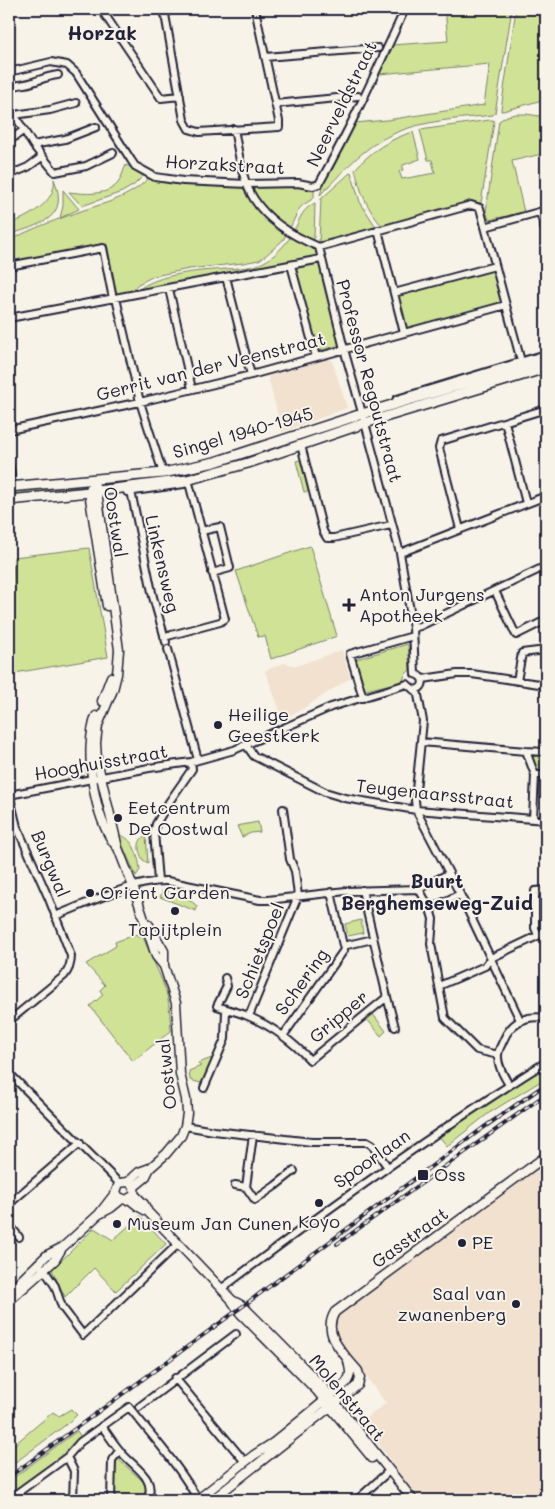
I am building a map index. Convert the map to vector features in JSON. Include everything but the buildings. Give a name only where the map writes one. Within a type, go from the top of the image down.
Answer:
[{"type":"main road","name":"Singel 1940-1945","points":[[9,500],[187,480],[248,463],[334,434],[363,416],[393,404],[521,363],[546,359]]},
{"type":"main road","name":"Singel 1940-1945","points":[[9,488],[93,480],[215,462],[363,416],[546,368]]},
{"type":"street","points":[[101,9],[162,98],[180,96]]},
{"type":"street","points":[[173,9],[164,11],[184,120],[189,129],[198,132],[279,127],[255,9]]},
{"type":"street","name":"Neerveldstraat","points":[[319,184],[362,102],[405,9]]},
{"type":"street","points":[[265,57],[378,48]]},
{"type":"street","name":"Horzakstraat","points":[[9,72],[51,62],[68,65],[76,74],[135,166],[155,177],[188,182],[298,183],[314,186],[319,184]]},
{"type":"street","points":[[9,88],[15,84],[32,82],[45,76],[58,75]]},
{"type":"street","points":[[275,104],[358,96]]},
{"type":"street","points":[[14,115],[50,110],[76,103]]},
{"type":"street","points":[[9,106],[33,145],[55,172],[86,166],[113,153]]},
{"type":"street","points":[[33,145],[65,139],[96,128]]},
{"type":"street","points":[[234,129],[247,184],[254,199],[270,217],[289,231],[319,247],[471,205],[480,208],[521,363]]},
{"type":"street","points":[[9,141],[24,130]]},
{"type":"street","points":[[9,175],[28,167],[42,157]]},
{"type":"street","points":[[485,227],[543,211],[546,234]]},
{"type":"street","points":[[378,230],[404,333]]},
{"type":"street","name":"Professor Regoutstraat","points":[[319,247],[344,349],[391,526],[400,553],[413,628],[415,674]]},
{"type":"street","points":[[9,266],[103,248],[140,402],[162,471]]},
{"type":"street","points":[[9,318],[321,259]]},
{"type":"street","points":[[291,265],[316,357]]},
{"type":"street","points":[[394,292],[495,266]]},
{"type":"street","points":[[226,277],[251,375]]},
{"type":"street","points":[[169,288],[192,390]]},
{"type":"street","name":"Gerrit van der Veenstraat","points":[[9,430],[192,390],[506,305]]},
{"type":"street","name":"Singel 1940-1945","points":[[521,363],[546,354]]},
{"type":"street","points":[[460,529],[440,448],[442,441],[546,410]]},
{"type":"street","points":[[505,422],[526,503]]},
{"type":"street","name":"Singel 1940-1945","points":[[97,491],[109,494],[189,483],[302,449],[328,440],[334,434]]},
{"type":"street","points":[[302,449],[323,531],[327,538],[391,526]]},
{"type":"street","points":[[9,463],[11,475]]},
{"type":"street","name":"Oostwal","points":[[93,480],[97,491],[114,655],[104,704],[92,726],[89,753],[97,778],[99,807],[107,831],[111,840],[118,848],[145,919],[164,951],[164,966],[176,1003],[180,1074],[187,1107],[185,1126],[176,1142],[150,1168],[144,1178],[111,1208],[98,1215]]},
{"type":"street","points":[[166,643],[225,619],[189,483]]},
{"type":"street","name":"Linkensweg","points":[[131,491],[153,597],[194,761]]},
{"type":"street","points":[[400,553],[546,496]]},
{"type":"street","points":[[201,531],[220,527],[230,568],[212,573]]},
{"type":"street","points":[[413,628],[494,592],[546,566]]},
{"type":"street","points":[[494,592],[516,635],[546,620]]},
{"type":"street","points":[[363,698],[350,654],[413,636]]},
{"type":"street","points":[[517,681],[522,653],[546,650]]},
{"type":"street","points":[[423,679],[422,686],[417,690],[411,689],[407,684],[409,677],[415,674],[423,679],[457,674],[472,674],[546,685]]},
{"type":"street","name":"Hooghuisstraat","points":[[9,795],[194,761],[234,750],[331,707],[407,684]]},
{"type":"street","points":[[417,690],[423,721],[415,800],[416,810],[460,894],[520,1020]]},
{"type":"street","points":[[421,742],[546,752]]},
{"type":"street","name":"Teugenaarsstraat","points":[[246,745],[254,756],[325,792],[345,798],[416,810],[546,820]]},
{"type":"street","points":[[526,751],[535,775],[533,820]]},
{"type":"street","points":[[158,880],[154,839],[156,824],[192,769],[194,761]]},
{"type":"street","points":[[535,775],[546,775]]},
{"type":"street","name":"Burgwal","points":[[9,795],[17,826],[71,956],[69,970],[9,1021]]},
{"type":"street","points":[[282,809],[290,859],[295,871],[298,896]]},
{"type":"street","points":[[55,916],[134,886],[158,880],[260,900],[362,890],[419,890],[448,874]]},
{"type":"street","name":"Gripper","points":[[362,890],[395,1027]]},
{"type":"street","points":[[419,890],[434,918],[431,944],[445,1018],[477,1050],[498,1055]]},
{"type":"street","points":[[538,935],[535,928],[535,891],[546,890]]},
{"type":"street","name":"Schering","points":[[283,1036],[344,950],[331,892]]},
{"type":"street","points":[[430,909],[460,894]]},
{"type":"street","name":"Schietspoel","points":[[249,1016],[298,896]]},
{"type":"street","points":[[439,986],[485,966],[491,958],[546,932]]},
{"type":"street","name":"Schering","points":[[343,946],[374,939]]},
{"type":"street","points":[[226,978],[228,986],[217,1006],[249,1016],[283,1036]]},
{"type":"street","name":"Gripper","points":[[283,1036],[296,1045],[310,1060],[387,997]]},
{"type":"street","points":[[204,1088],[225,1039],[226,1010]]},
{"type":"street","points":[[509,1085],[502,1073],[498,1055],[508,1030],[520,1020],[535,1017],[546,1018]]},
{"type":"street","name":"Spoorlaan","points":[[221,1289],[387,1166],[546,1062]]},
{"type":"street","points":[[9,1072],[129,1192]]},
{"type":"street","points":[[185,1126],[312,1142],[367,1142],[372,1145],[387,1166]]},
{"type":"street","points":[[253,1135],[246,1187],[255,1200],[294,1171]]},
{"type":"street","points":[[9,1204],[80,1143]]},
{"type":"street","name":"Gasstraat","points":[[333,1405],[358,1385],[360,1378],[358,1371],[330,1333],[330,1324],[335,1312],[546,1156]]},
{"type":"street","points":[[9,1292],[47,1255],[63,1247],[98,1215],[116,1192],[119,1183]]},
{"type":"street","points":[[235,1185],[246,1187]]},
{"type":"street","name":"Molenstraat","points":[[116,1192],[129,1192],[139,1208],[148,1212],[232,1300],[237,1309],[328,1398],[407,1500]]},
{"type":"street","points":[[9,1224],[18,1238]]},
{"type":"street","points":[[38,1263],[55,1286],[62,1307],[83,1335],[178,1244]]},
{"type":"street","points":[[9,1301],[55,1260],[63,1247]]},
{"type":"street","points":[[139,1407],[236,1334]]},
{"type":"street","points":[[9,1499],[67,1457],[80,1442],[129,1408],[180,1471],[194,1490],[197,1500],[244,1462],[274,1443],[350,1378],[351,1372],[348,1358]]},
{"type":"street","points":[[176,1378],[251,1469]]},
{"type":"street","points":[[212,1500],[333,1405]]},
{"type":"street","points":[[102,1426],[120,1451],[147,1476],[151,1489],[147,1500]]},
{"type":"street","points":[[111,1500],[112,1460],[120,1451]]},
{"type":"street","points":[[67,1457],[74,1471],[73,1500]]},
{"type":"street","points":[[357,1500],[387,1473]]},
{"type":"street","name":"Molenstraat","points":[[387,1473],[412,1500]]},
{"type":"shaded area","points":[[329,359],[332,361],[347,408],[282,432],[268,376]]},
{"type":"shaded area","points":[[342,650],[350,678],[304,708],[283,719],[265,671],[284,663],[296,666]]},
{"type":"shaded area","points":[[546,1162],[546,1500],[419,1500],[362,1421],[386,1403],[335,1335],[337,1316]]},
{"type":"green space","points":[[445,9],[512,9],[495,113],[493,115],[428,123],[391,135],[371,146],[320,195],[325,178],[355,123],[484,105],[490,64],[379,74],[392,45],[448,41]]},
{"type":"green space","points":[[516,9],[546,9],[546,99],[501,111],[501,109]]},
{"type":"green space","points":[[516,114],[546,117],[546,153],[512,161],[524,212],[489,220],[486,211],[499,121],[507,116]]},
{"type":"green space","points":[[490,120],[494,122],[481,203],[474,202],[382,226],[368,206],[359,185],[355,169],[361,163],[374,151],[389,142],[413,132],[420,159],[403,165],[403,170],[399,171],[402,179],[435,173],[432,160],[428,160],[420,130]]},
{"type":"green space","points":[[126,165],[145,174],[134,185],[122,192],[82,206],[69,192],[88,193],[108,190],[118,183]]},
{"type":"green space","points":[[351,172],[360,202],[376,227],[319,242],[321,199]]},
{"type":"green space","points":[[151,175],[184,179],[314,187],[314,198],[299,209],[283,240],[259,260],[189,269],[154,276],[138,284],[132,291],[117,294],[107,244],[9,263],[9,241],[46,224],[112,201],[137,188]]},
{"type":"green space","points":[[54,179],[58,192],[58,203],[55,211],[41,223],[9,235],[9,224],[24,218],[46,202],[54,187]]},
{"type":"green space","points":[[63,190],[79,209],[60,218],[63,206]]},
{"type":"green space","points":[[315,203],[314,239],[317,257],[138,290],[147,284],[168,276],[246,267],[264,262],[282,247],[291,236],[303,213]]},
{"type":"green space","points":[[320,264],[321,267],[341,345],[318,351],[295,270],[296,268]]},
{"type":"green space","points":[[493,269],[502,304],[405,328],[396,294]]},
{"type":"green space","points":[[348,420],[350,426],[194,476],[110,487],[110,482],[163,477]]},
{"type":"green space","points":[[301,460],[309,491],[304,492],[296,461]]},
{"type":"green space","points":[[76,485],[77,490],[9,497],[9,490]]},
{"type":"green space","points":[[310,546],[337,636],[271,659],[265,636],[258,637],[236,571]]},
{"type":"green space","points":[[89,548],[108,657],[9,674],[9,629],[11,629],[14,557]]},
{"type":"green space","points":[[408,644],[410,670],[405,675],[403,681],[362,691],[353,660]]},
{"type":"green space","points":[[546,755],[546,772],[539,771],[536,768],[531,756]]},
{"type":"green space","points":[[258,822],[260,832],[242,837],[237,826]]},
{"type":"green space","points":[[118,835],[128,839],[134,848],[140,870],[136,876]]},
{"type":"green space","points":[[146,835],[148,863],[143,860],[139,846],[139,843]]},
{"type":"green space","points":[[163,890],[186,897],[197,906],[196,911],[160,897]]},
{"type":"green space","points":[[546,900],[546,929],[542,930],[538,928],[539,905]]},
{"type":"green space","points":[[361,920],[363,933],[348,936],[345,924]]},
{"type":"green space","points":[[137,934],[139,938],[143,937],[165,988],[169,1004],[171,1031],[133,1061],[90,1006],[103,995],[100,990],[105,985],[86,964],[116,946],[115,942]]},
{"type":"green space","points":[[372,1013],[386,1031],[381,1036],[366,1018]]},
{"type":"green space","points":[[212,1058],[214,1062],[204,1084],[190,1080],[189,1071],[201,1066],[198,1063]]},
{"type":"green space","points":[[546,1065],[546,1078],[489,1113],[447,1146],[438,1135]]},
{"type":"green space","points":[[140,1216],[166,1244],[116,1291],[94,1268],[65,1297],[52,1270],[94,1228],[113,1240]]},
{"type":"green space","points":[[71,1409],[77,1415],[9,1467],[9,1449],[53,1412],[59,1416]]},
{"type":"green space","points":[[77,1431],[81,1437],[60,1458],[9,1496],[9,1481]]},
{"type":"green space","points":[[117,1458],[146,1484],[146,1494],[141,1500],[113,1500],[113,1461]]},
{"type":"railway","points":[[9,1477],[483,1128],[546,1084]]},
{"type":"railway","points":[[337,1244],[546,1094]]},
{"type":"place","name":"Anton Jurgens Apotheek","points":[[349,605]]},
{"type":"place","name":"Heilige Geestkerk","points":[[218,725]]},
{"type":"place","name":"Eetcentrum De Oostwal","points":[[118,818]]},
{"type":"place","name":"Orient Garden","points":[[90,893]]},
{"type":"place","name":"Tapijtplein","points":[[175,911]]},
{"type":"place","name":"Oss","points":[[423,1175]]},
{"type":"place","name":"Koyo","points":[[319,1203]]},
{"type":"place","name":"Museum Jan Cunen","points":[[117,1224]]},
{"type":"place","name":"PE","points":[[462,1243]]},
{"type":"place","name":"Saal van zwanenberg","points":[[516,1304]]},
{"type":"district","name":"Horzak","points":[[102,33]]},
{"type":"district","name":"Buurt Berghemseweg-Zuid","points":[[437,892]]}]
